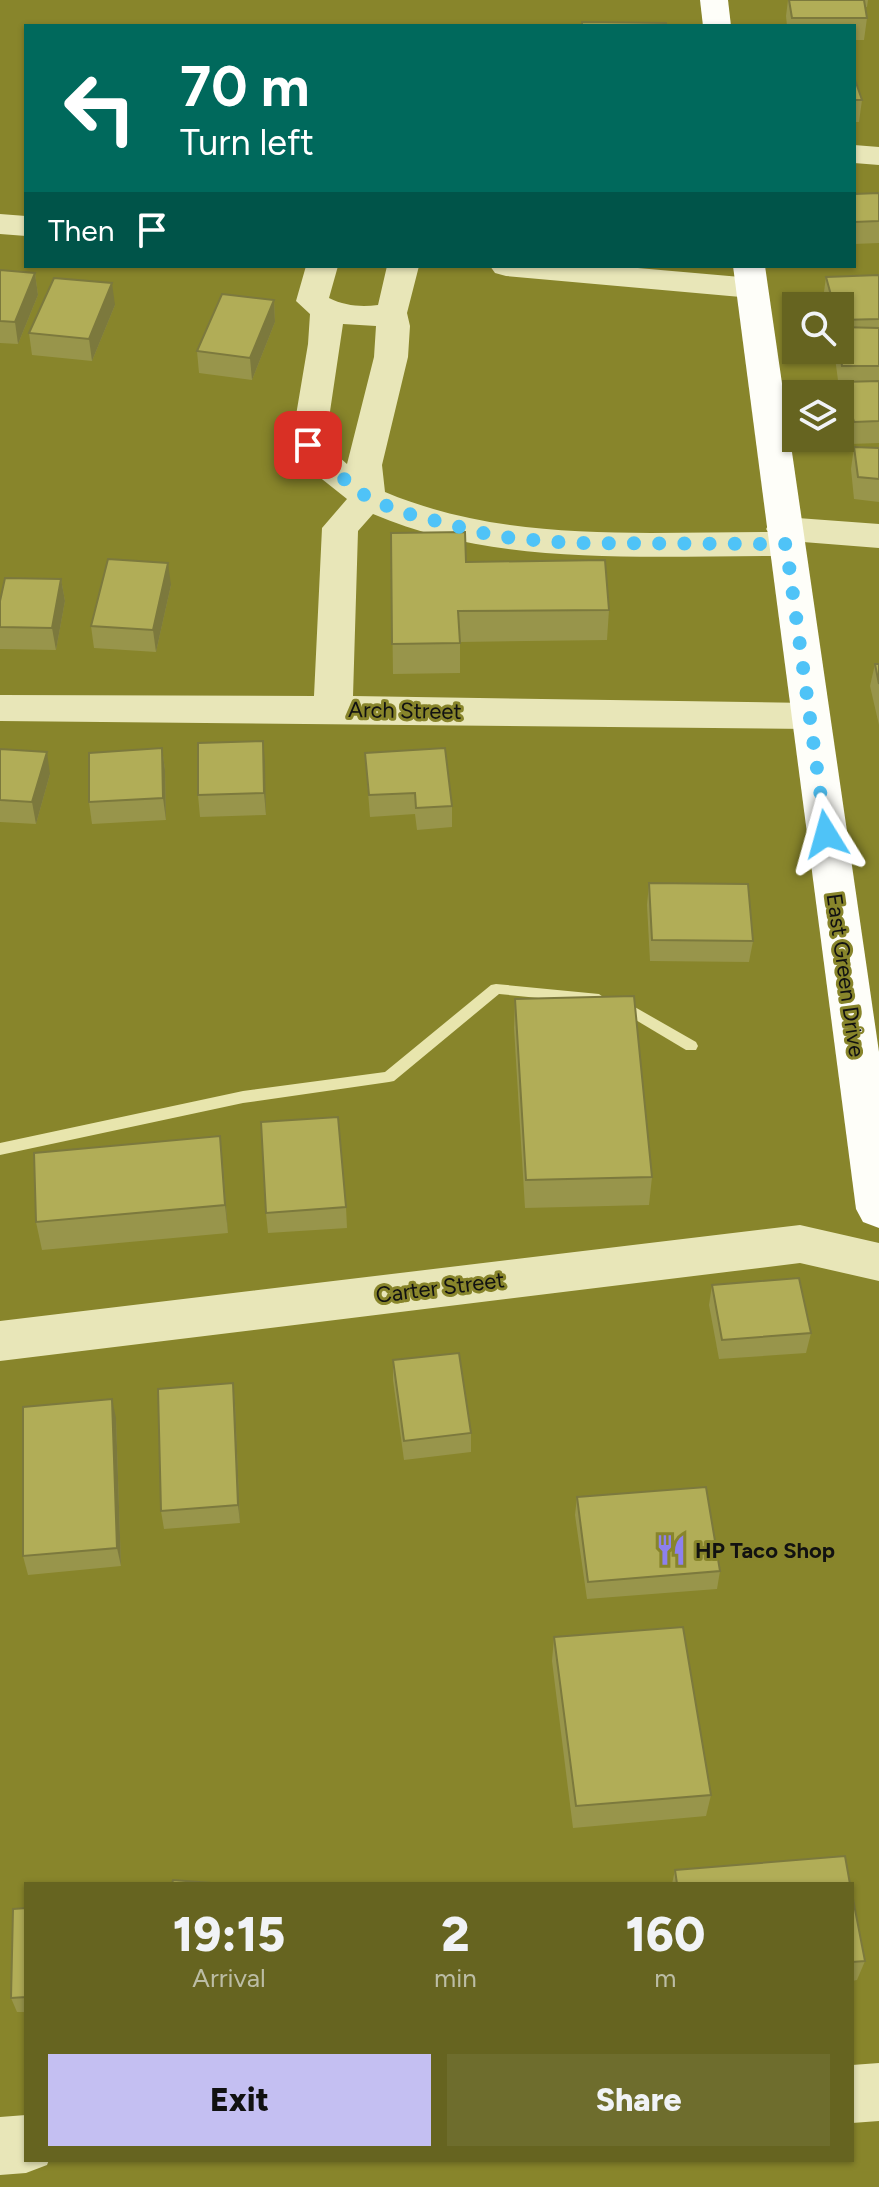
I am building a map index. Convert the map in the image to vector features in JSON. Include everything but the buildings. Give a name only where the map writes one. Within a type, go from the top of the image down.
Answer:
[{"type":"main road","points":[[714,0],[717,24]]},
{"type":"main road","name":"East Green Drive","points":[[751,277],[809,716],[871,1099],[879,1203]]},
{"type":"street","points":[[856,154],[879,156]]},
{"type":"street","points":[[0,224],[24,226]]},
{"type":"street","points":[[321,268],[312,301],[327,310],[375,315],[390,312],[394,307],[403,268]]},
{"type":"street","points":[[551,268],[751,277]]},
{"type":"street","points":[[327,310],[325,344],[308,445],[315,456],[368,498],[401,512],[511,538],[570,543],[879,536]]},
{"type":"street","points":[[333,709],[340,528],[368,498],[364,465],[391,357],[393,326],[390,312]]},
{"type":"street","name":"Arch Street","points":[[0,708],[809,716]]},
{"type":"street","name":"Carter Street","points":[[0,1341],[800,1244],[879,1262]]},
{"type":"street","points":[[854,2094],[879,2092]]},
{"type":"street","points":[[0,2146],[24,2144]]},
{"type":"waterway","points":[[0,1149],[243,1097],[389,1077],[496,989],[599,999]]},
{"type":"waterway","points":[[619,1003],[691,1046]]},
{"type":"place","name":"HP Taco Shop","points":[[671,1550]]},
{"type":"route","points":[[308,445],[315,456],[368,498],[401,512],[483,533],[570,543],[786,544],[826,834]]}]
